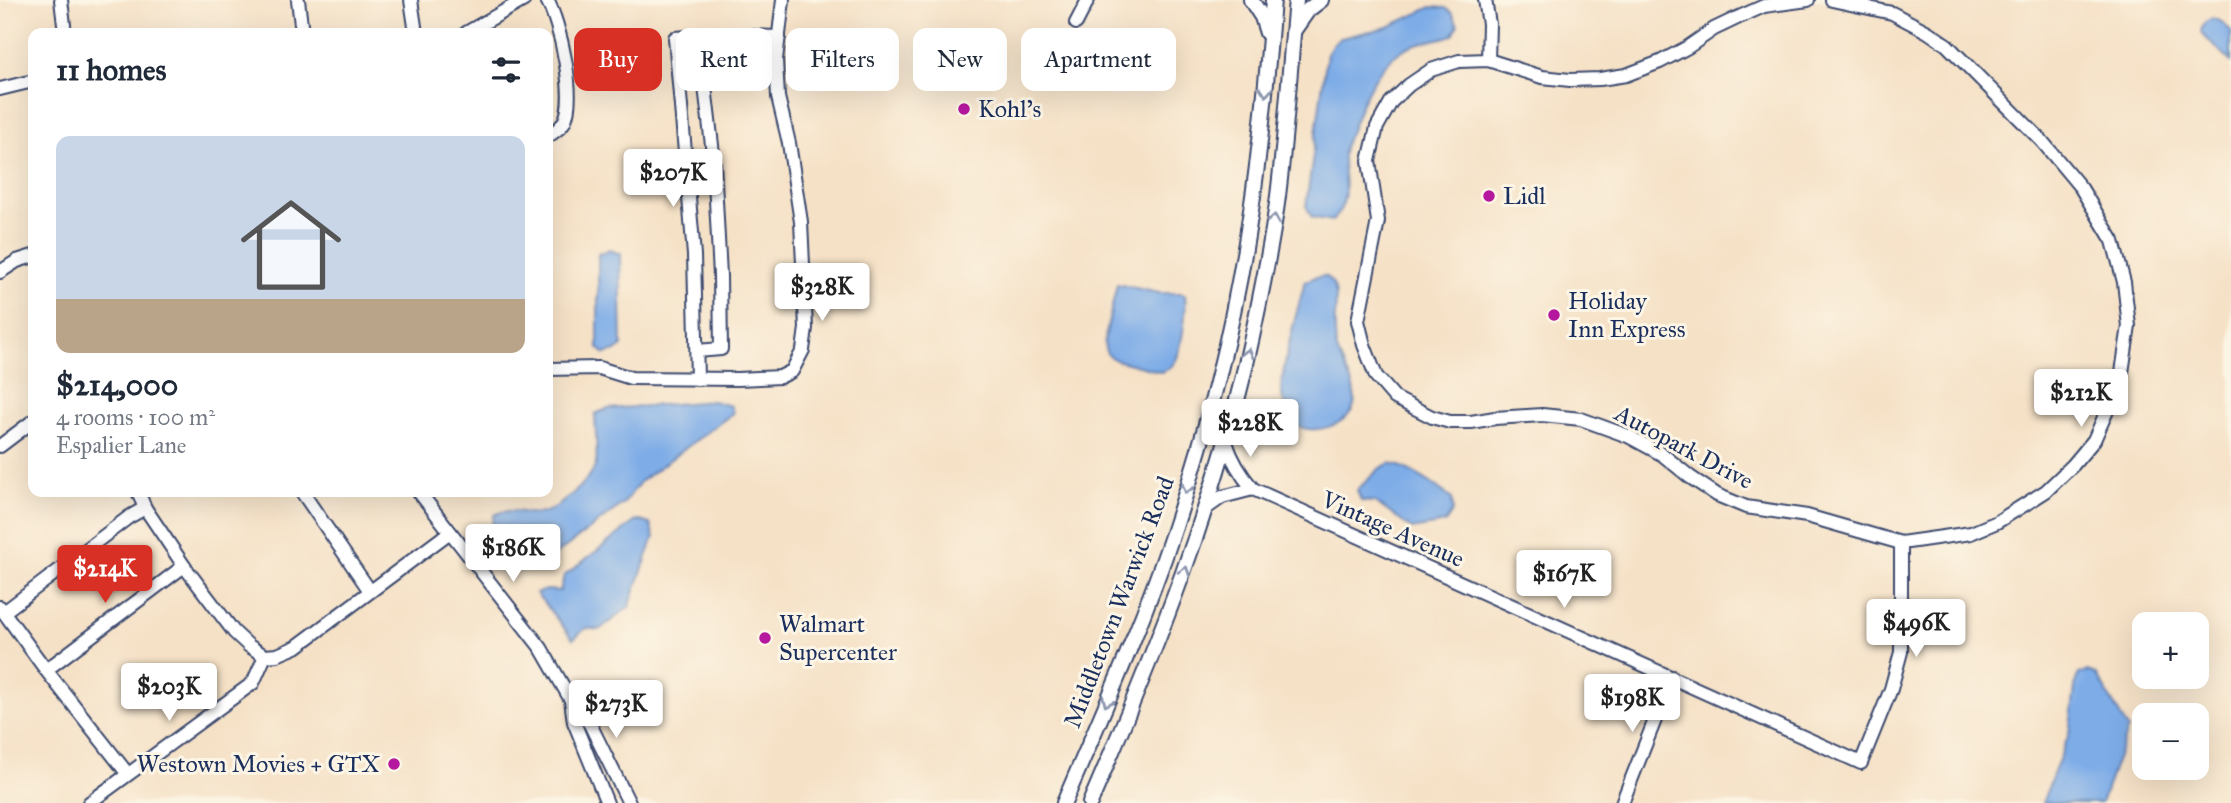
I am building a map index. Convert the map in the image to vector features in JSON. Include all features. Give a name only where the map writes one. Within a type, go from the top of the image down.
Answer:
[{"type":"main road","points":[[1251,0],[1262,17],[1270,48]]},
{"type":"main road","name":"Middletown Warwick Road","points":[[1064,803],[1152,593],[1172,537],[1230,328],[1247,239],[1262,127],[1273,0]]},
{"type":"main road","name":"Middletown Warwick Road","points":[[1090,803],[1170,611],[1226,442],[1251,340],[1278,197],[1296,0]]},
{"type":"main road","points":[[1293,32],[1308,10],[1321,0]]},
{"type":"street","points":[[61,0],[64,28]]},
{"type":"street","points":[[298,0],[301,28]]},
{"type":"street","points":[[411,0],[415,28]]},
{"type":"street","points":[[491,27],[524,0]]},
{"type":"street","points":[[547,0],[556,16],[561,35],[569,106],[564,124],[553,133]]},
{"type":"street","points":[[553,369],[599,368],[631,379],[780,377],[792,371],[803,350],[806,328],[800,222],[789,143],[778,97],[776,60],[783,0]]},
{"type":"street","points":[[1078,0],[1081,9],[1076,23],[1088,0]]},
{"type":"street","points":[[1485,0],[1489,24],[1488,60]]},
{"type":"street","name":"Autopark Drive","points":[[1808,0],[1764,6],[1714,29],[1660,62],[1626,75],[1570,80],[1542,77],[1488,60],[1459,61],[1431,70],[1391,102],[1377,127],[1369,161],[1378,221],[1358,321],[1376,376],[1395,398],[1432,417],[1450,422],[1542,415],[1581,419],[1628,436],[1663,455],[1717,495],[1746,507],[1807,516],[1901,543],[1971,533],[1997,522],[2046,491],[2094,440],[2121,379],[2129,326],[2124,282],[2113,241],[2081,188],[2040,140],[1947,45],[1892,13],[1832,0]]},
{"type":"street","points":[[772,36],[779,37]]},
{"type":"street","points":[[0,89],[28,82]]},
{"type":"street","points":[[680,91],[694,255],[697,379]]},
{"type":"street","points":[[697,351],[720,349],[720,276],[714,162],[706,91]]},
{"type":"street","points":[[0,272],[28,258]]},
{"type":"street","points":[[0,446],[28,425]]},
{"type":"street","name":"Vintage Avenue","points":[[1226,442],[1239,473],[1253,489],[1861,762],[1891,689],[1901,652],[1901,543]]},
{"type":"street","points":[[1205,509],[1233,493],[1253,489]]},
{"type":"street","points":[[140,497],[184,566],[234,632],[265,656],[296,647],[450,532]]},
{"type":"street","points":[[305,497],[370,591]]},
{"type":"street","points":[[423,497],[541,648],[571,700],[590,724],[629,803]]},
{"type":"street","points":[[127,773],[2,610],[145,508]]},
{"type":"street","points":[[46,670],[184,566]]},
{"type":"street","points":[[89,803],[253,683],[265,656]]},
{"type":"street","points":[[1622,803],[1672,677]]},
{"type":"street","points":[[571,700],[574,722],[607,803]]},
{"type":"water","points":[[1431,7],[1446,8],[1453,14],[1458,25],[1453,35],[1407,48],[1384,66],[1365,96],[1344,147],[1345,189],[1342,205],[1332,221],[1312,217],[1306,206],[1327,53],[1341,38],[1388,27]]},
{"type":"water","points":[[2212,18],[2222,22],[2231,31],[2231,62],[2202,34],[2204,23]]},
{"type":"water","points":[[610,250],[620,254],[622,346],[605,354],[598,348],[598,254]]},
{"type":"water","points":[[1325,276],[1331,280],[1336,292],[1336,345],[1355,398],[1351,412],[1345,418],[1328,427],[1310,429],[1302,428],[1291,417],[1286,409],[1281,386],[1305,282]]},
{"type":"water","points":[[1117,284],[1159,293],[1185,295],[1185,319],[1180,348],[1175,362],[1167,369],[1161,372],[1116,360],[1107,353],[1104,342]]},
{"type":"water","points":[[713,401],[731,406],[733,413],[641,481],[624,503],[547,561],[521,554],[504,540],[492,525],[494,515],[501,512],[535,514],[548,511],[581,485],[596,463],[595,414],[607,409]]},
{"type":"water","points":[[1390,463],[1405,468],[1452,499],[1453,511],[1445,523],[1412,529],[1375,502],[1361,501],[1357,490],[1380,468]]},
{"type":"water","points":[[637,520],[650,524],[654,537],[629,607],[599,630],[586,628],[573,639],[536,593],[560,591],[564,576]]},
{"type":"water","points":[[2087,671],[2096,674],[2128,729],[2101,803],[2042,803],[2069,734],[2076,680],[2079,674]]},
{"type":"place","name":"Kohl's","points":[[964,109]]},
{"type":"place","name":"Lidl","points":[[1489,196]]},
{"type":"place","name":"Holiday Inn Express","points":[[1554,315]]},
{"type":"place","name":"Walmart Supercenter","points":[[765,638]]},
{"type":"place","name":"Westown Movies + GTX","points":[[394,764]]}]
